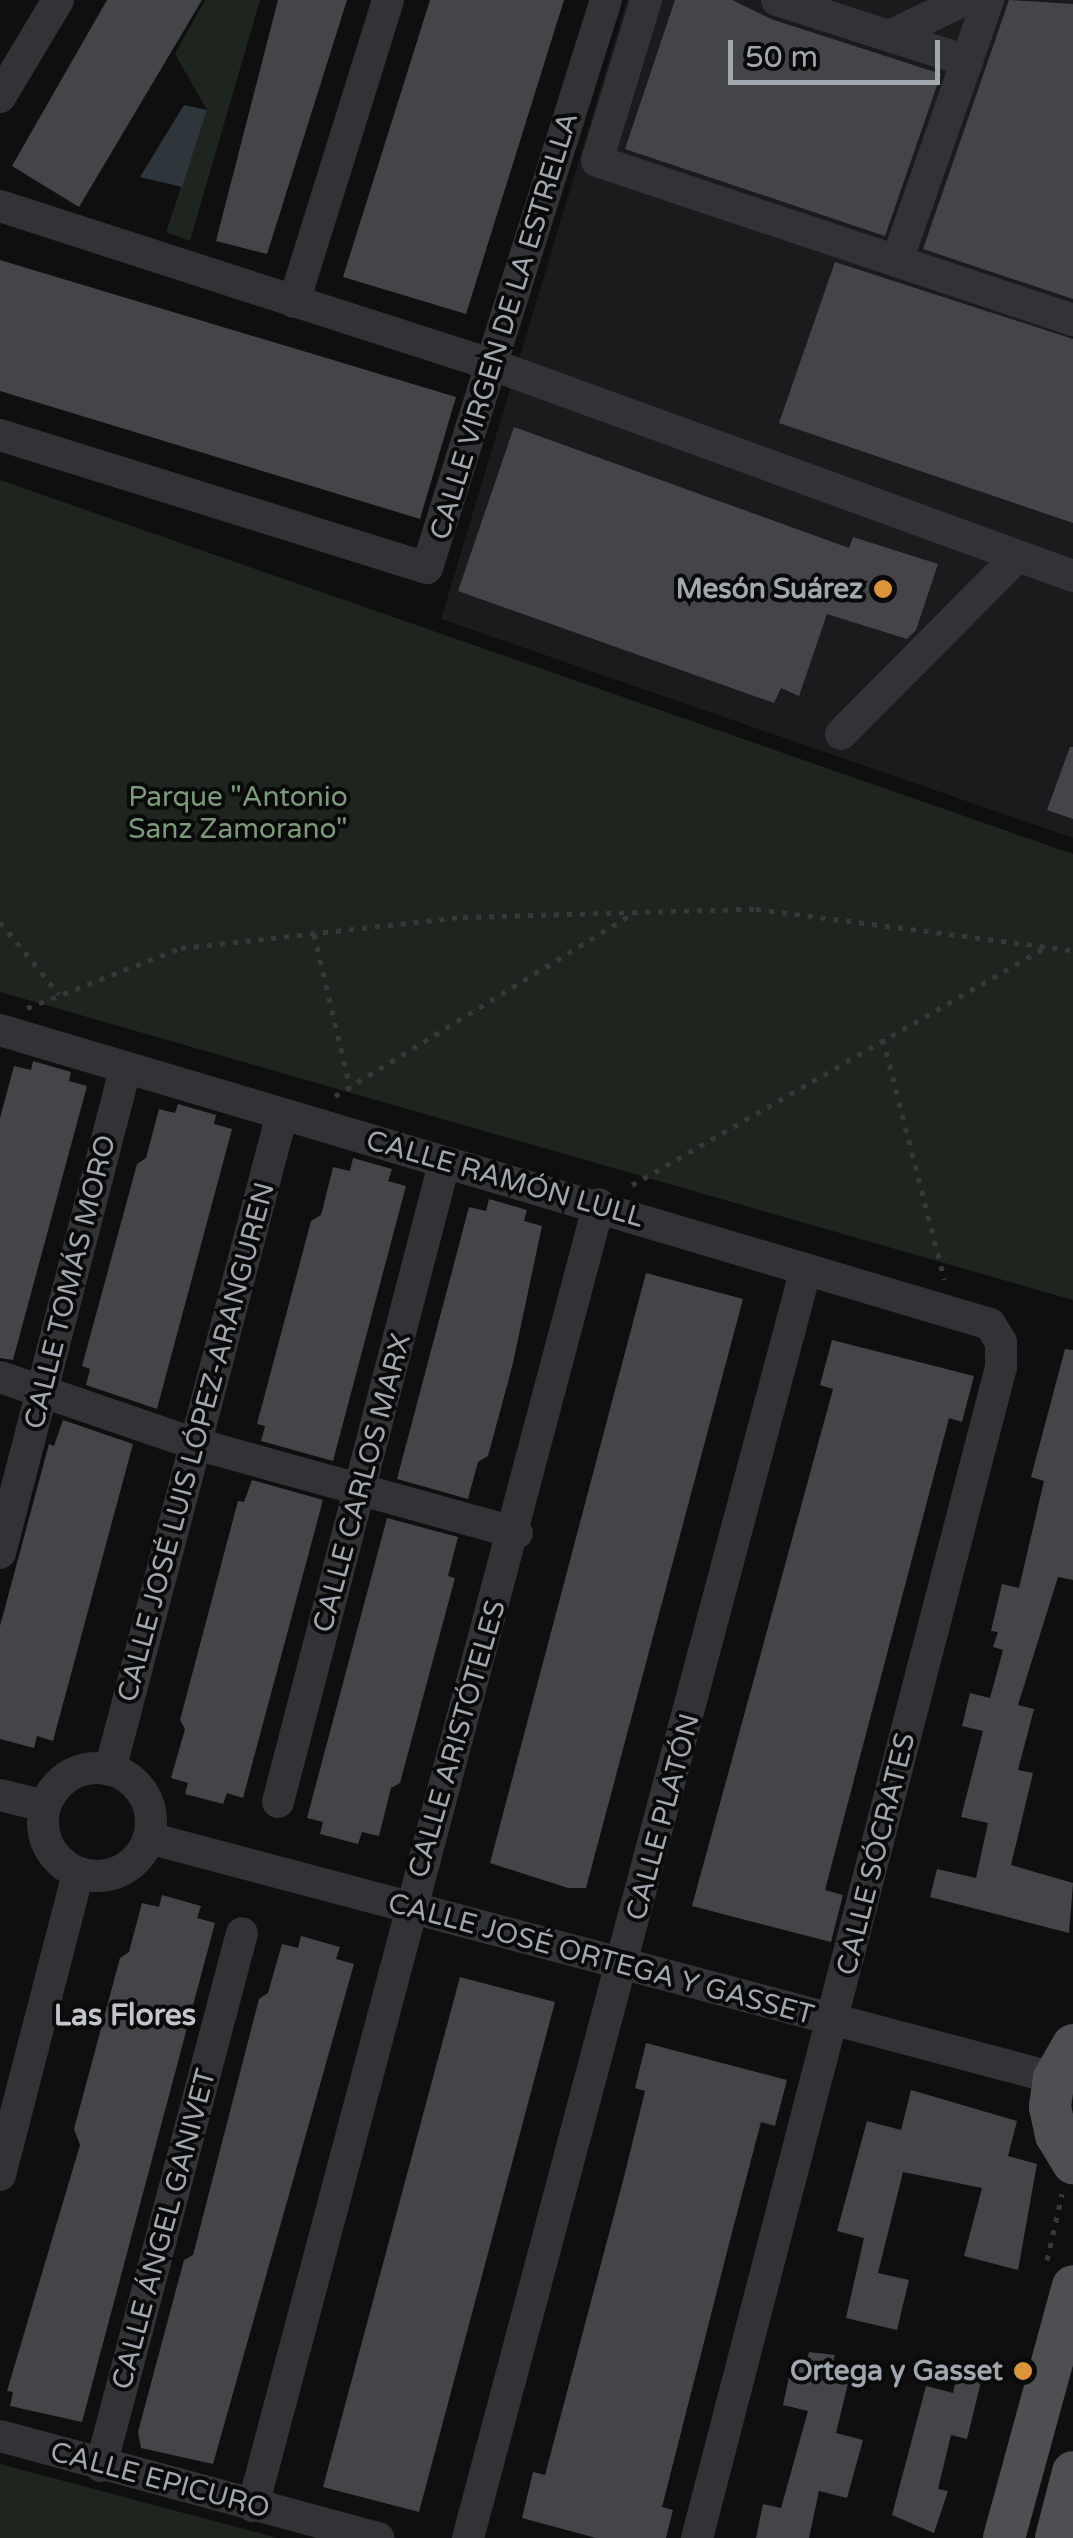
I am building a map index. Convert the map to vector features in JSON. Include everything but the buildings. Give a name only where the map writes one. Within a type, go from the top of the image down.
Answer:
[{"type":"main road","points":[[1063,2062],[1056,2135],[1066,2174]]},
{"type":"main road","points":[[1004,2538],[1058,2282]]},
{"type":"main road","points":[[1056,2538],[1073,2472]]},
{"type":"street","points":[[5,79],[58,0]]},
{"type":"street","points":[[294,302],[388,0]]},
{"type":"street","name":"CALLE VIRGEN DE LA ESTRELLA","points":[[0,435],[428,568],[606,0]]},
{"type":"street","points":[[646,0],[597,161],[1073,320]]},
{"type":"street","points":[[776,0],[967,61]]},
{"type":"street","points":[[890,36],[964,0]]},
{"type":"street","points":[[897,261],[988,0]]},
{"type":"street","points":[[0,206],[493,366],[1073,576]]},
{"type":"street","points":[[841,734],[1018,556]]},
{"type":"street","name":"CALLE RAMÓN LULL","points":[[6,1024],[125,1069],[444,1164],[599,1204],[990,1324],[1001,1342]]},
{"type":"street","name":"CALLE TOMÁS MORO","points":[[0,1553],[125,1069]]},
{"type":"street","name":"CALLE JOSÉ LUIS LÓPEZ-ARANGUREN","points":[[110,1770],[196,1444],[290,1117]]},
{"type":"street","name":"CALLE CARLOS MARX","points":[[278,1802],[444,1164]]},
{"type":"street","name":"CALLE ARISTÓTELES","points":[[252,2506],[408,1908],[517,1533],[599,1204]]},
{"type":"street","name":"CALLE PLATÓN","points":[[468,2538],[624,1966],[806,1270]]},
{"type":"street","name":"CALLE SÓCRATES","points":[[697,2538],[1001,1367],[1001,1342]]},
{"type":"street","points":[[0,1376],[196,1444],[517,1533]]},
{"type":"street","points":[[110,1770],[139,1788],[148,1806],[149,1838],[123,1870],[78,1874],[54,1857],[43,1832],[45,1806],[68,1776],[110,1770]]},
{"type":"street","points":[[0,1795],[45,1806]]},
{"type":"street","name":"CALLE JOSÉ ORTEGA Y GASSET","points":[[149,1838],[834,2022],[1063,2062]]},
{"type":"street","points":[[0,2174],[78,1874]]},
{"type":"street","name":"CALLE ÁNGEL GANIVET","points":[[101,2466],[242,1933]]},
{"type":"street","name":"CALLE EPICURO","points":[[0,2436],[378,2538]]},
{"type":"path","points":[[6,1024],[59,994],[182,948],[463,917],[756,909],[1050,944],[1073,950]]},
{"type":"path","points":[[290,1117],[350,1087],[635,912]]},
{"type":"path","points":[[0,922],[59,994]]},
{"type":"path","points":[[314,933],[350,1087]]},
{"type":"path","points":[[599,1204],[1050,944]]},
{"type":"path","points":[[883,1040],[953,1313]]},
{"type":"path","points":[[1058,2282],[1066,2174]]},
{"type":"shaded area","points":[[627,0],[1073,0],[1073,838],[441,619]]},
{"type":"shaded area","points":[[184,105],[207,110],[182,187],[140,177]]},
{"type":"green space","points":[[205,0],[260,0],[190,241],[166,232],[207,110],[175,54]]},
{"type":"green space","name":"Parque \"Antonio Sanz Zamorano\"","points":[[0,480],[1073,854],[1073,1300],[0,992]]},
{"type":"green space","points":[[0,2464],[278,2538],[0,2538]]},
{"type":"place","name":"Mesón Suárez","points":[[883,589]]},
{"type":"place","name":"Ortega y Gasset","points":[[1023,2371]]},
{"type":"district","name":"Las Flores","points":[[125,2016]]}]
